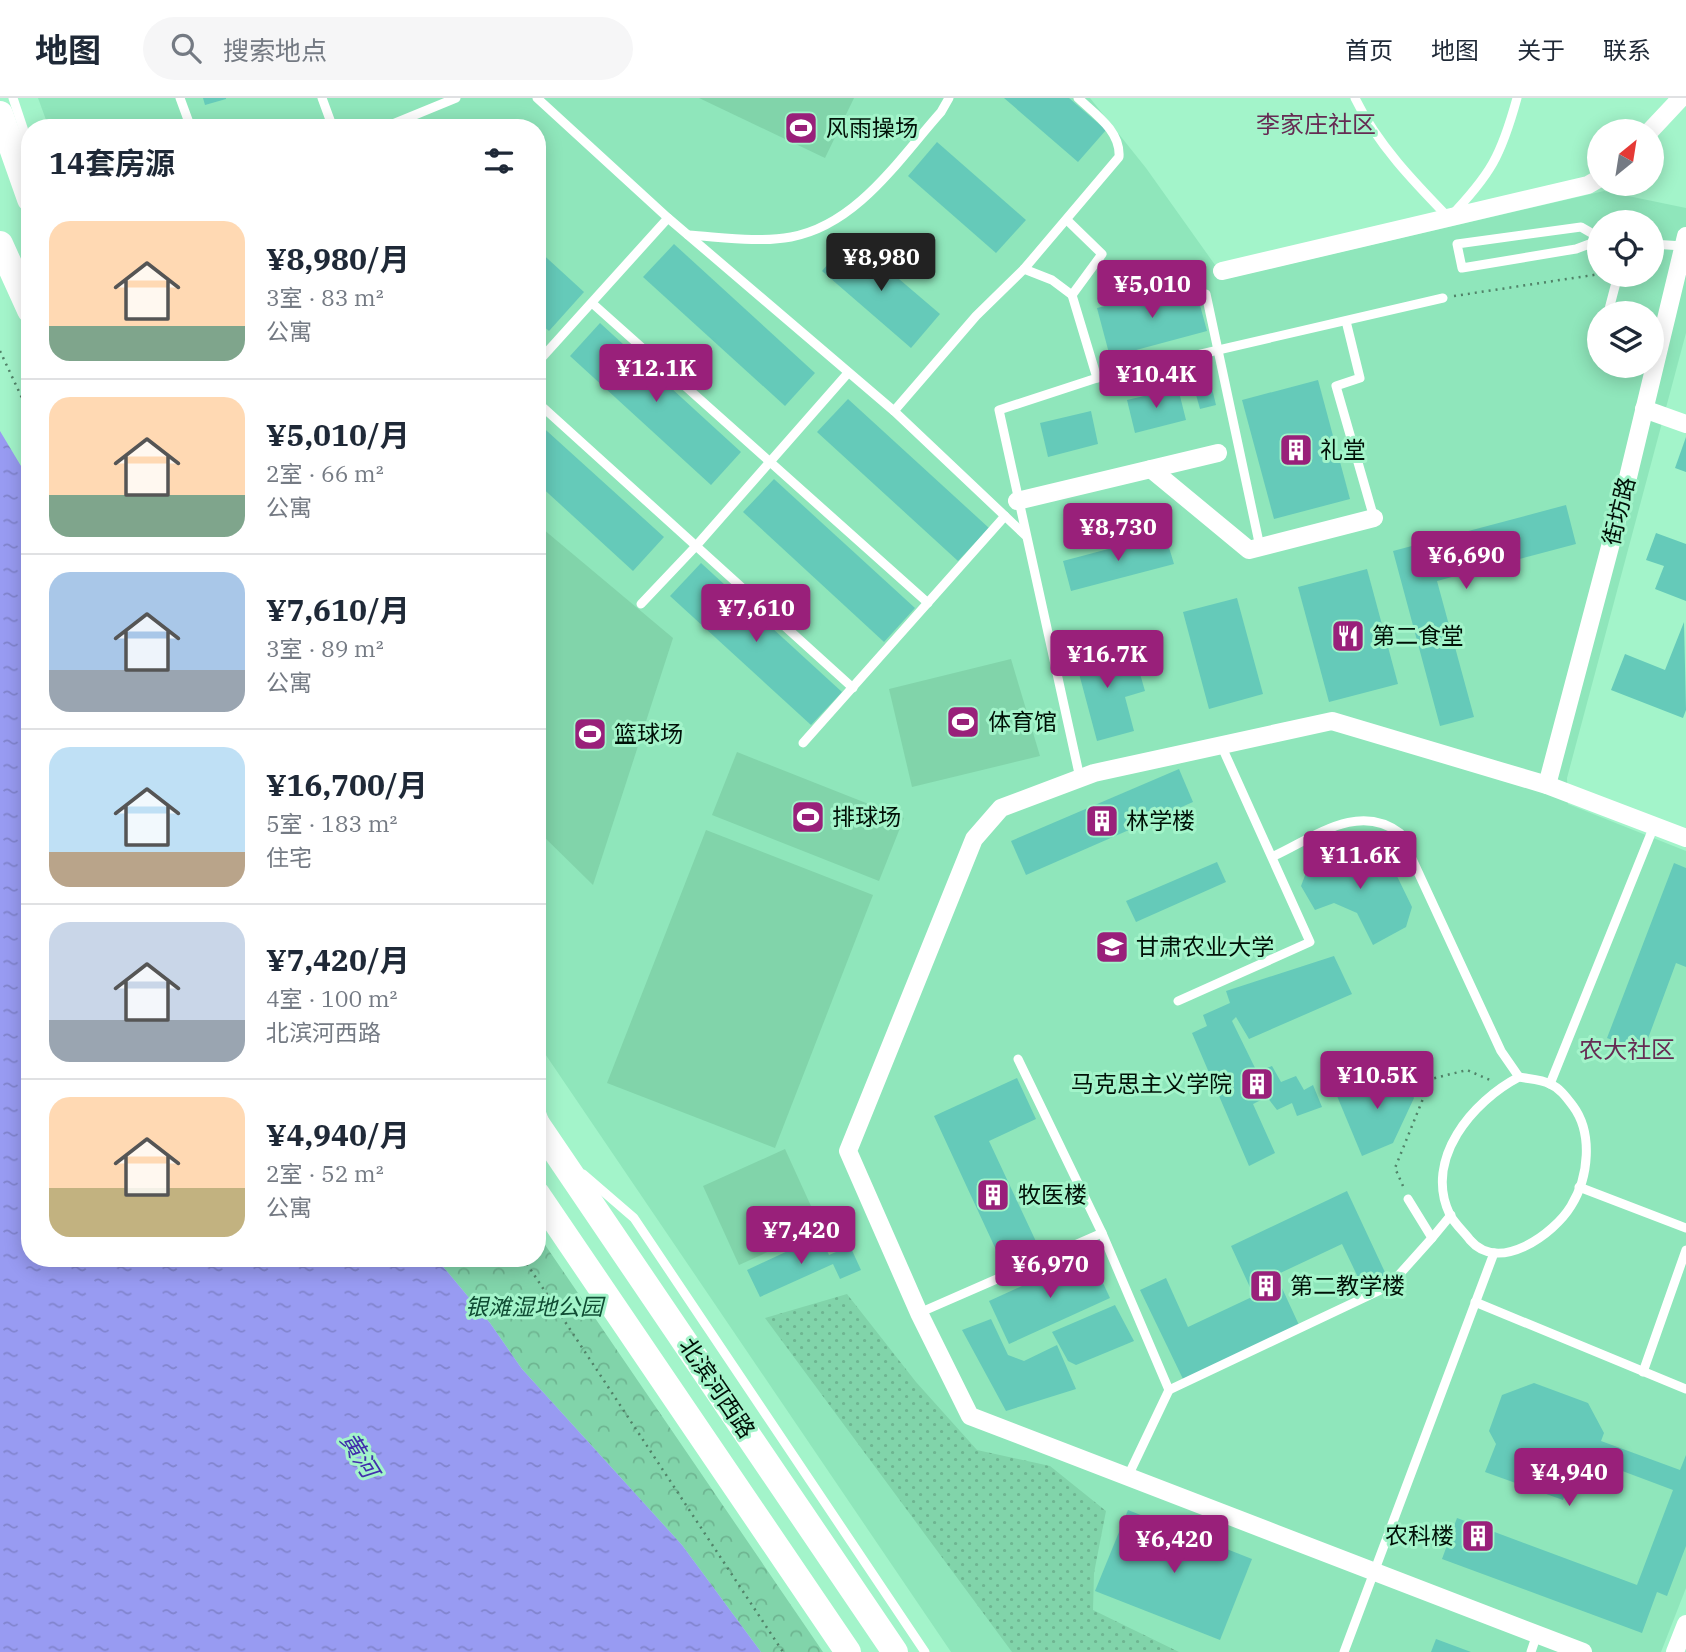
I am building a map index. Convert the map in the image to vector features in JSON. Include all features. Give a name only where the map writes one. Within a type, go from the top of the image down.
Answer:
[{"type":"main road","points":[[0,114],[21,174]]},
{"type":"main road","points":[[0,244],[21,290]]},
{"type":"main road","name":"北滨河西路","points":[[546,1155],[895,1652]]},
{"type":"main road","name":"北滨河西路","points":[[546,1207],[848,1652]]},
{"type":"street","points":[[1661,119],[1681,98]]},
{"type":"street","points":[[1222,271],[1587,185]]},
{"type":"street","name":"街坊路","points":[[1547,785],[1685,241]]},
{"type":"street","points":[[1644,409],[1686,424]]},
{"type":"street","points":[[1017,501],[1218,453]]},
{"type":"street","points":[[1151,469],[1249,550],[1374,518]]},
{"type":"street","points":[[1583,1652],[970,1416],[919,1313],[848,1151],[974,839],[1001,808],[1080,778],[1332,721],[1547,785],[1686,838]]},
{"type":"street","points":[[1675,1652],[1686,1624]]},
{"type":"lane","points":[[13,98],[21,122]]},
{"type":"lane","points":[[180,98],[188,119]]},
{"type":"lane","points":[[322,98],[330,119]]},
{"type":"lane","points":[[405,119],[456,98]]},
{"type":"lane","points":[[537,98],[668,218],[894,411],[1025,536]]},
{"type":"lane","points":[[688,235],[790,237],[842,216],[862,202],[941,112],[949,98]]},
{"type":"lane","points":[[894,411],[976,316],[1024,269],[1119,157],[1120,146],[1113,132],[1078,98]]},
{"type":"lane","points":[[1355,98],[1363,114],[1406,174],[1449,218],[1481,185],[1504,146],[1517,98]]},
{"type":"lane","points":[[546,353],[668,218]]},
{"type":"lane","points":[[1067,220],[1102,254],[1072,295]]},
{"type":"lane","points":[[1581,227],[1600,239],[1576,249],[1462,268],[1457,244],[1581,227]]},
{"type":"lane","points":[[1664,243],[1685,241]]},
{"type":"lane","points":[[1024,269],[1052,280],[1072,295],[1097,378]]},
{"type":"lane","points":[[1206,294],[1260,547]]},
{"type":"lane","points":[[1080,778],[999,410],[1097,378],[1443,298]]},
{"type":"lane","points":[[592,303],[928,603]]},
{"type":"lane","points":[[1346,321],[1360,378],[1336,386],[1374,518]]},
{"type":"lane","points":[[641,604],[696,546],[848,373]]},
{"type":"lane","points":[[546,410],[853,688]]},
{"type":"lane","points":[[803,743],[1005,516]]},
{"type":"lane","points":[[1178,1001],[1310,942],[1274,856],[1222,745]]},
{"type":"lane","points":[[1274,856],[1355,819],[1388,825],[1399,833],[1501,1051],[1519,1077]]},
{"type":"lane","points":[[1550,1084],[1654,826]]},
{"type":"lane","points":[[1018,1059],[1102,1233],[1169,1390]]},
{"type":"lane","points":[[1519,1077],[1550,1084],[1564,1094],[1586,1128],[1586,1160],[1579,1187],[1571,1208],[1522,1251],[1494,1253],[1474,1244],[1451,1215],[1443,1190],[1444,1168],[1459,1130],[1481,1101],[1519,1077]]},
{"type":"lane","points":[[546,1155],[634,1218],[925,1652]]},
{"type":"lane","points":[[1579,1187],[1686,1228]]},
{"type":"lane","points":[[1408,1199],[1432,1238]]},
{"type":"lane","points":[[1128,1476],[1169,1390],[1389,1286],[1451,1215]]},
{"type":"lane","points":[[919,1313],[1102,1233]]},
{"type":"lane","points":[[1643,1371],[1686,1250]]},
{"type":"lane","points":[[1343,1652],[1494,1253]]},
{"type":"lane","points":[[1475,1301],[1686,1389]]},
{"type":"lane","points":[[1531,1652],[1537,1634]]},
{"type":"path","points":[[1443,298],[1587,276]]},
{"type":"path","points":[[0,351],[21,396]]},
{"type":"path","points":[[1408,1199],[1395,1168],[1430,1079],[1467,1070],[1504,1085]]},
{"type":"path","points":[[529,1267],[783,1652]]},
{"type":"shaded area","name":"甘肃农业大学","points":[[38,98],[1090,98],[1146,168],[1225,279],[1587,195],[1628,196],[1686,208],[1686,333],[1567,778],[1568,804],[1686,851],[1686,1588],[1661,1652],[951,1652],[546,1055],[546,119],[46,119]]},
{"type":"green space","name":"风雨操场","points":[[699,98],[854,98],[825,158]]},
{"type":"green space","name":"篮球场","points":[[546,532],[673,638],[593,885],[546,839]]},
{"type":"green space","name":"体育馆","points":[[1011,659],[1040,756],[912,787],[889,689]]},
{"type":"green space","name":"排球场","points":[[737,752],[904,818],[879,881],[712,815]]},
{"type":"green space","points":[[706,830],[873,895],[775,1148],[607,1083]]},
{"type":"green space","points":[[785,1149],[821,1228],[739,1265],[703,1186]]},
{"type":"green space","name":"银滩湿地公园","points":[[546,1246],[823,1652],[761,1652],[682,1545],[522,1369],[490,1323],[443,1267],[546,1267]]},
{"type":"green space","points":[[847,1294],[916,1382],[977,1450],[1050,1466],[1106,1511],[1094,1573],[1093,1610],[1179,1652],[1012,1652],[765,1318]]},
{"type":"water","name":"黄河","points":[[0,431],[21,466],[21,1267],[443,1267],[490,1323],[522,1369],[682,1545],[761,1652],[0,1652]]},
{"type":"building","points":[[203,98],[226,98],[226,99],[205,105]]},
{"type":"building","points":[[1004,98],[1069,98],[1106,130],[1078,162]]},
{"type":"building","points":[[937,142],[1026,220],[996,253],[908,176]]},
{"type":"building","points":[[851,238],[940,314],[911,348],[822,271]]},
{"type":"building","points":[[674,244],[815,373],[785,406],[643,277]]},
{"type":"building","points":[[546,257],[584,292],[549,331],[546,328]]},
{"type":"building","points":[[1194,283],[1207,331],[1110,357],[1097,308]]},
{"type":"building","points":[[600,323],[741,452],[711,485],[570,356]]},
{"type":"building","points":[[1210,380],[1216,405],[1200,409],[1193,384]]},
{"type":"building","name":"礼堂","points":[[1318,380],[1350,499],[1274,519],[1242,400]]},
{"type":"building","points":[[1178,388],[1186,420],[1135,433],[1127,400]]},
{"type":"building","points":[[848,399],[989,528],[958,561],[817,432]]},
{"type":"building","points":[[1091,411],[1098,444],[1048,457],[1040,423]]},
{"type":"building","points":[[546,430],[664,537],[633,571],[546,491]]},
{"type":"building","points":[[1686,437],[1686,472],[1675,468]]},
{"type":"building","points":[[774,479],[915,608],[884,642],[743,512]]},
{"type":"building","points":[[1566,505],[1576,544],[1437,581],[1474,717],[1440,726],[1393,551]]},
{"type":"building","points":[[1656,533],[1686,544],[1686,601],[1655,589],[1664,566],[1646,560]]},
{"type":"building","points":[[1165,534],[1174,564],[1071,591],[1063,561]]},
{"type":"building","points":[[701,563],[842,692],[811,725],[670,596]]},
{"type":"building","name":"第二食堂","points":[[1367,569],[1398,684],[1329,702],[1298,587]]},
{"type":"building","points":[[1237,598],[1263,694],[1209,709],[1183,612]]},
{"type":"building","points":[[1684,622],[1686,710],[1683,718],[1611,690],[1625,654],[1665,670]]},
{"type":"building","points":[[1110,641],[1118,672],[1138,667],[1145,691],[1125,697],[1134,731],[1097,741],[1073,651]]},
{"type":"building","name":"林学楼","points":[[1179,769],[1193,802],[1026,875],[1011,841]]},
{"type":"building","points":[[1358,845],[1375,852],[1385,875],[1395,872],[1412,907],[1406,927],[1373,945],[1357,913],[1334,903],[1315,910],[1301,886],[1309,865]]},
{"type":"building","points":[[1217,862],[1226,882],[1136,922],[1126,901]]},
{"type":"building","points":[[1674,863],[1686,868],[1686,967],[1676,963],[1643,1052],[1607,1038]]},
{"type":"building","points":[[1334,956],[1352,994],[1249,1039],[1236,1017],[1232,1021],[1257,1072],[1272,1066],[1281,1082],[1296,1076],[1304,1090],[1313,1085],[1322,1107],[1297,1116],[1292,1103],[1277,1110],[1267,1097],[1253,1104],[1275,1153],[1249,1166],[1192,1033],[1207,1026],[1203,1015],[1230,1003],[1226,991]]},
{"type":"building","points":[[1402,1069],[1414,1098],[1393,1143],[1362,1156],[1337,1096]]},
{"type":"building","name":"牧医楼","points":[[1017,1078],[1036,1119],[989,1141],[1040,1250],[1004,1267],[934,1116]]},
{"type":"building","name":"第二教学楼","points":[[1347,1191],[1390,1283],[1366,1294],[1342,1244],[1276,1275],[1299,1325],[1183,1379],[1140,1290],[1166,1278],[1188,1327],[1254,1296],[1231,1246]]},
{"type":"building","points":[[820,1236],[829,1255],[850,1246],[861,1270],[840,1279],[833,1264],[760,1297],[747,1270]]},
{"type":"building","points":[[1090,1255],[1110,1298],[1009,1344],[989,1301]]},
{"type":"building","points":[[1115,1305],[1134,1341],[1076,1365],[1068,1361],[1052,1332]]},
{"type":"building","points":[[991,1319],[1008,1355],[1024,1361],[1057,1345],[1076,1389],[1006,1411],[962,1330]]},
{"type":"building","points":[[1534,1383],[1588,1403],[1604,1433],[1601,1441],[1680,1470],[1686,1455],[1686,1546],[1667,1596],[1657,1592],[1642,1633],[1442,1559],[1457,1518],[1637,1585],[1673,1490],[1593,1460],[1591,1467],[1574,1471],[1563,1500],[1485,1472],[1496,1444],[1489,1431],[1502,1395]]},
{"type":"building","points":[[1128,1510],[1252,1559],[1220,1640],[1095,1591]]},
{"type":"building","points":[[1436,1639],[1471,1652],[1431,1652]]},
{"type":"place","name":"风雨操场","points":[[801,128]]},
{"type":"place","name":"礼堂","points":[[1296,450]]},
{"type":"place","name":"第二食堂","points":[[1348,636]]},
{"type":"place","name":"体育馆","points":[[963,722]]},
{"type":"place","name":"篮球场","points":[[590,734]]},
{"type":"place","name":"排球场","points":[[808,817]]},
{"type":"place","name":"林学楼","points":[[1102,821]]},
{"type":"place","name":"甘肃农业大学","points":[[1112,947]]},
{"type":"place","name":"马克思主义学院","points":[[1257,1084]]},
{"type":"place","name":"牧医楼","points":[[993,1195]]},
{"type":"place","name":"第二教学楼","points":[[1266,1286]]},
{"type":"place","name":"农科楼","points":[[1478,1536]]},
{"type":"district","name":"李家庄社区","points":[[1316,125]]},
{"type":"district","name":"农大社区","points":[[1627,1050]]}]
